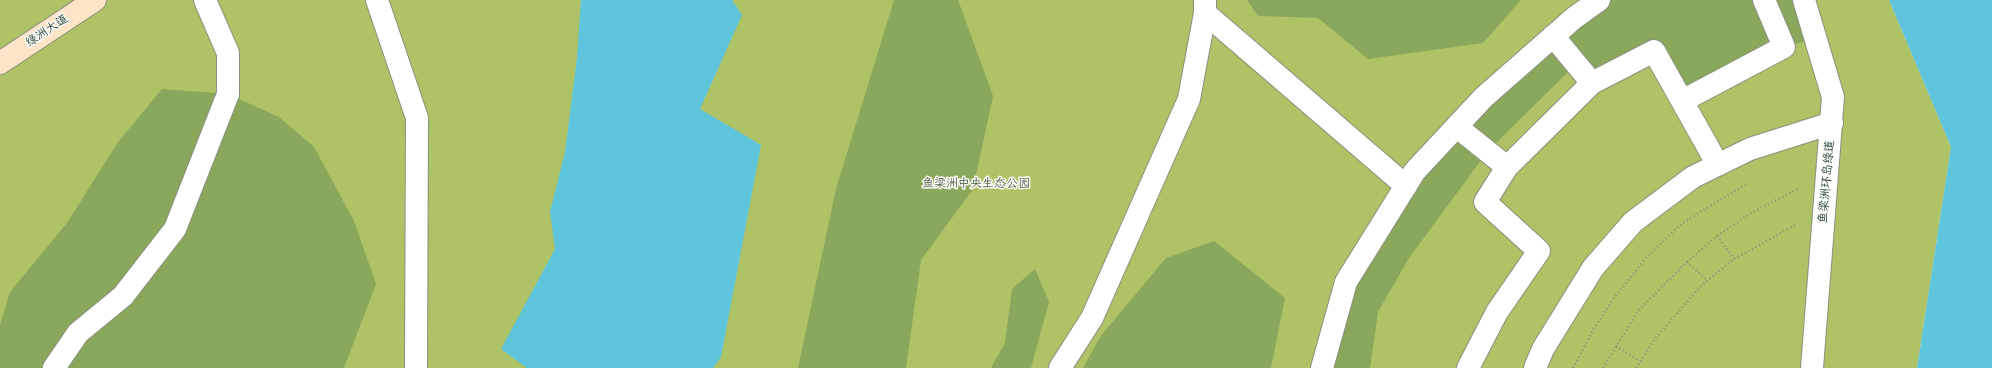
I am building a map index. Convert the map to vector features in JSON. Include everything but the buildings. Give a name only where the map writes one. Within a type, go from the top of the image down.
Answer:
[{"type":"main road","name":"绿洲大道","points":[[0,63],[95,0]]},
{"type":"street","points":[[54,368],[78,333],[122,296],[175,229],[228,94],[228,54],[205,0]]},
{"type":"street","points":[[377,0],[417,118],[416,368]]},
{"type":"street","points":[[1322,368],[1346,282],[1415,171],[1484,97],[1574,18],[1599,0]]},
{"type":"street","points":[[1682,101],[1784,46],[1764,0]]},
{"type":"street","name":"鱼梁洲环岛绿道","points":[[1804,0],[1833,97],[1812,368]]},
{"type":"street","points":[[1205,6],[1406,186]]},
{"type":"street","points":[[1060,368],[1092,318],[1189,99],[1205,6]]},
{"type":"street","points":[[1553,36],[1592,83]]},
{"type":"street","points":[[1468,368],[1497,312],[1539,251],[1485,202],[1507,167],[1592,83],[1654,51],[1718,165]]},
{"type":"street","points":[[1535,368],[1543,350],[1593,268],[1633,222],[1693,177],[1750,148],[1832,123]]},
{"type":"street","points":[[1457,127],[1507,167]]},
{"type":"path","points":[[1603,368],[1638,311],[1687,262],[1717,236],[1751,213],[1827,175]]},
{"type":"path","points":[[1573,368],[1596,325],[1615,297],[1646,258],[1681,224],[1715,201],[1747,183]]},
{"type":"path","points":[[1636,368],[1654,340],[1707,280],[1734,259],[1800,222],[1824,213]]},
{"type":"path","points":[[1717,236],[1734,259]]},
{"type":"path","points":[[1687,262],[1707,280]]},
{"type":"path","points":[[1616,346],[1640,361]]},
{"type":"green space","name":"鱼梁洲中央生态公园","points":[[0,0],[1889,0],[1951,147],[1917,368],[0,368]]},
{"type":"green space","points":[[894,0],[958,0],[993,96],[973,189],[921,260],[906,368],[798,368],[836,189]]},
{"type":"green space","points":[[1247,0],[1521,0],[1483,43],[1368,59],[1318,18],[1258,16]]},
{"type":"green space","points":[[1599,0],[1804,0],[1816,38],[1784,47],[1682,101],[1654,51],[1592,83],[1576,64],[1487,152],[1409,258],[1378,312],[1370,368],[1322,368],[1346,282],[1406,186]]},
{"type":"green space","points":[[162,89],[228,94],[279,117],[314,147],[354,221],[376,284],[344,368],[0,368],[0,325],[10,292],[67,223],[118,142]]},
{"type":"green space","points":[[1214,241],[1285,298],[1271,368],[1083,368],[1100,337],[1166,258]]},
{"type":"green space","points":[[1035,269],[1049,302],[1031,368],[991,368],[1005,343],[1012,289]]},
{"type":"water","points":[[581,0],[732,0],[742,15],[700,109],[761,145],[721,357],[713,368],[527,368],[501,349],[555,249],[550,212],[565,152],[577,58]]},
{"type":"water","points":[[1889,0],[1992,0],[1992,368],[1917,368],[1951,147]]}]
